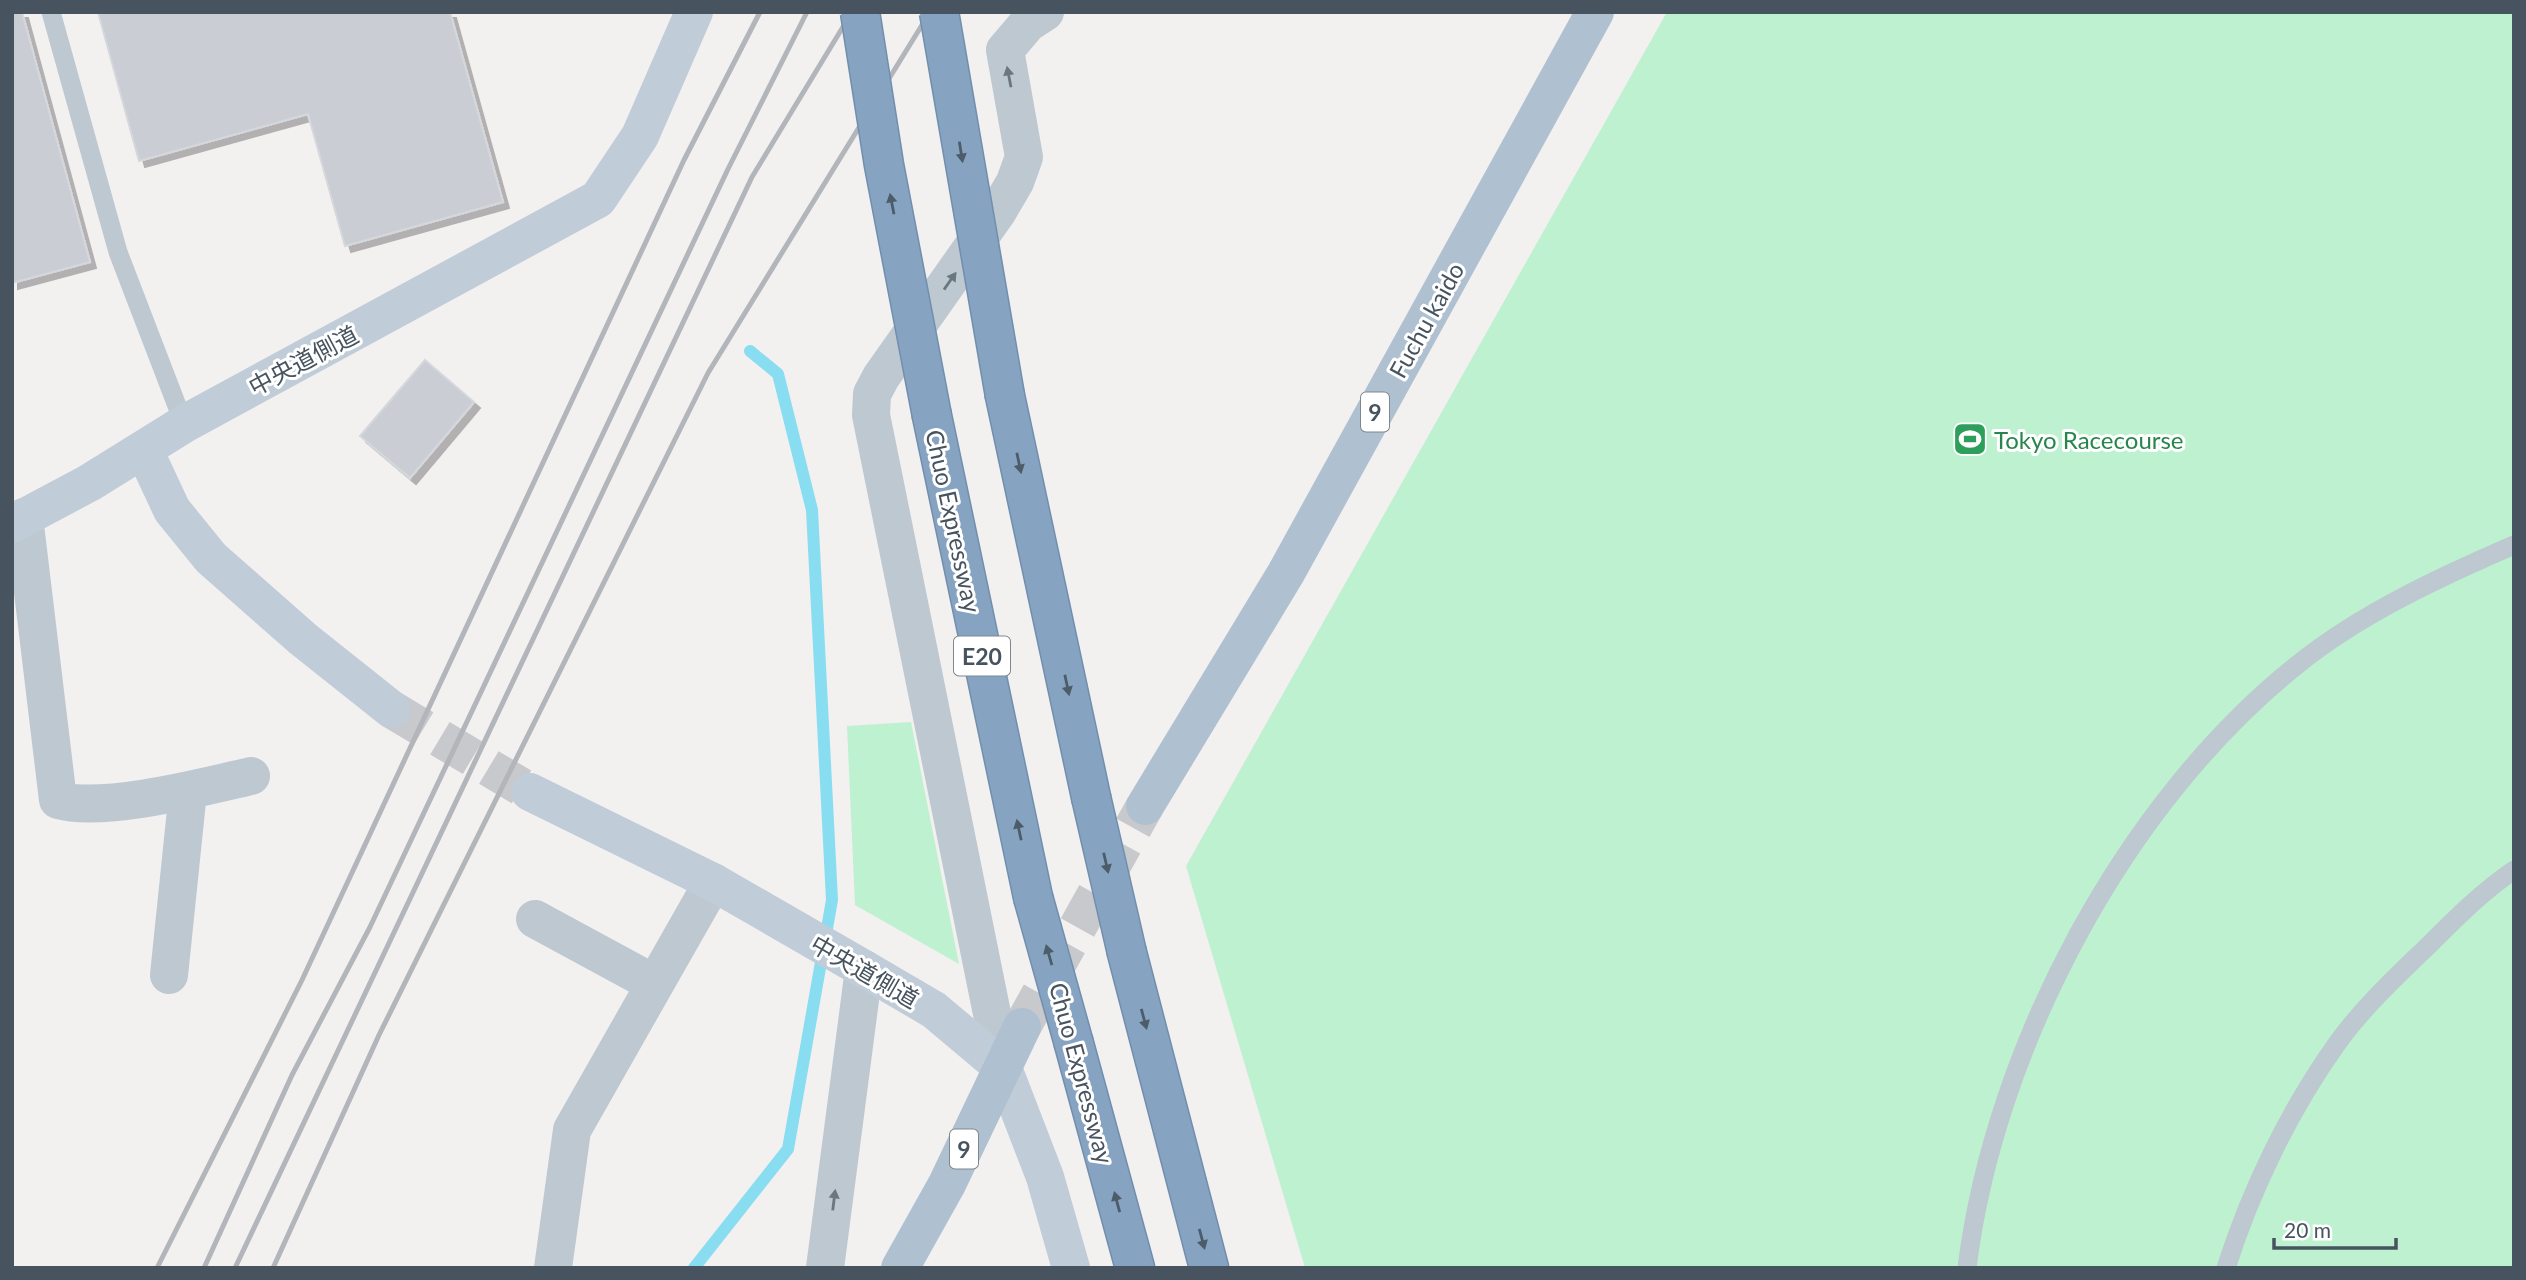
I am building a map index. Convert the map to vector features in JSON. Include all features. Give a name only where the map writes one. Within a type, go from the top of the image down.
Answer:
[{"type":"highway","name":"Chuo Expressway","points":[[860,12],[884,165],[932,416],[1032,897],[1135,1268]]},
{"type":"highway","points":[[939,12],[1004,396],[1127,953],[1209,1268]]},
{"type":"main road","name":"Fuchu kaido","points":[[1145,806],[1286,573],[1595,12]]},
{"type":"main road","name":"9","points":[[900,1268],[947,1184],[1022,1027]]},
{"type":"street","name":"中央道側道","points":[[18,521],[144,450],[184,424],[598,199],[640,136],[694,12]]},
{"type":"street","points":[[1003,1068],[871,415],[872,394],[881,377],[999,211],[1016,182],[1024,157],[1005,50],[1028,23],[1045,12]]},
{"type":"street","points":[[144,450],[172,510],[211,558],[303,639],[391,709]]},
{"type":"street","points":[[18,521],[58,800],[76,806],[188,791],[251,776]]},
{"type":"street","points":[[169,975],[188,791]]},
{"type":"street","name":"中央道側道","points":[[530,792],[713,881],[864,969],[934,1010],[1003,1068],[1045,1177],[1071,1268]]},
{"type":"street","points":[[553,1268],[572,1130],[713,881]]},
{"type":"street","points":[[535,919],[653,983]]},
{"type":"street","points":[[825,1268],[864,969]]},
{"type":"lane","points":[[51,12],[118,252],[184,424]]},
{"type":"lane","points":[[1967,1268],[1982,1184],[2000,1112],[2029,1034],[2068,952],[2127,855],[2199,759],[2297,664],[2347,630],[2475,561],[2514,545]]},
{"type":"lane","points":[[2226,1268],[2239,1228],[2290,1119],[2337,1043],[2406,967],[2465,910],[2514,870]]},
{"type":"green space","name":"Tokyo Racecourse","points":[[1667,12],[2514,12],[2514,1268],[1305,1268],[1186,866]]},
{"type":"green space","points":[[911,722],[959,964],[855,905],[847,726]]},
{"type":"building","points":[[12,12],[22,12],[90,262],[12,283]]},
{"type":"building","points":[[98,12],[450,12],[503,202],[345,246],[308,114],[139,161]]},
{"type":"building","points":[[425,360],[474,402],[410,478],[360,436]]},
{"type":"waterway","points":[[694,1268],[788,1149],[832,900],[812,510],[778,374],[750,351]]},
{"type":"tunnel","points":[[391,709],[530,792]]},
{"type":"tunnel","points":[[1022,1027],[1145,806]]},
{"type":"railway","points":[[157,1268],[302,980],[684,160],[760,12]]},
{"type":"railway","points":[[204,1268],[292,1075],[370,927],[728,169],[807,12]]},
{"type":"railway","points":[[235,1268],[752,177],[852,12]]},
{"type":"railway","points":[[273,1268],[379,1035],[708,373],[930,12]]},
{"type":"place","name":"Tokyo Racecourse","points":[[1970,439]]}]
